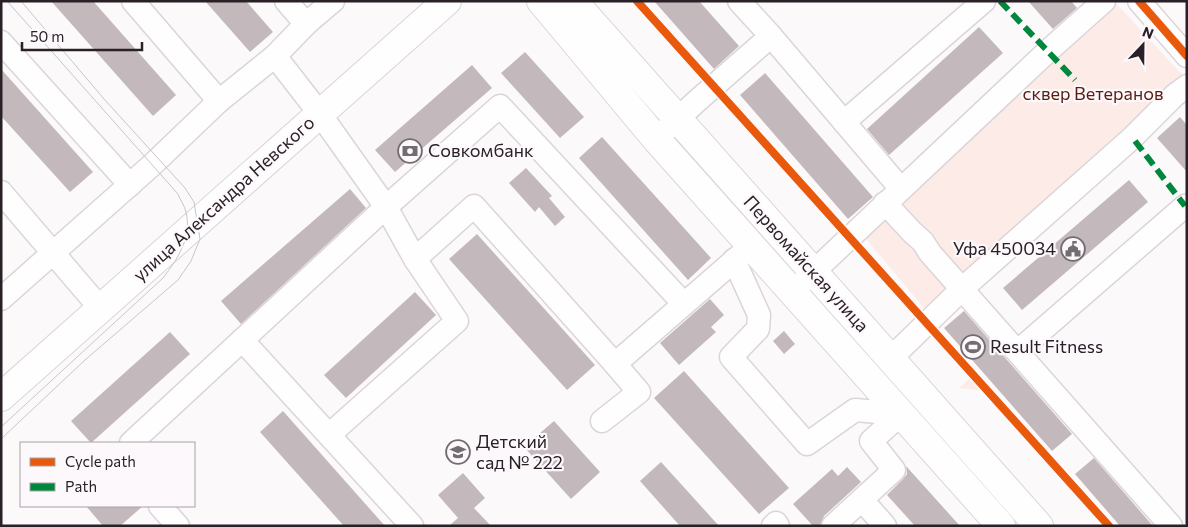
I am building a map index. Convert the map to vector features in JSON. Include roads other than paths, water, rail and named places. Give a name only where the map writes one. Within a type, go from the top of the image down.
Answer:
[{"type":"main road","name":"улица Александра Невского","points":[[1,397],[447,1]]},
{"type":"main road","name":"Первомайская улица","points":[[542,1],[656,139],[743,253],[792,292],[1000,526]]},
{"type":"main road","name":"Первомайская улица","points":[[573,1],[1038,526]]},
{"type":"street","points":[[133,1],[219,101]]},
{"type":"street","points":[[286,1],[306,24]]},
{"type":"street","points":[[1,299],[130,185],[219,101],[275,56],[306,24],[333,1]]},
{"type":"street","points":[[739,1],[844,122],[893,196],[912,232],[923,242],[930,253],[963,288],[1171,526]]},
{"type":"street","points":[[844,122],[984,1]]},
{"type":"street","points":[[792,292],[1104,1]]},
{"type":"street","points":[[1139,1],[1187,56]]},
{"type":"street","points":[[656,139],[771,36]]},
{"type":"street","points":[[1,42],[130,185]]},
{"type":"street","points":[[275,56],[320,114],[386,207],[415,259],[457,321],[329,435]]},
{"type":"street","points":[[890,359],[963,288],[1132,138],[1175,95],[1187,86]]},
{"type":"street","points":[[132,442],[386,207],[500,106],[684,304]]},
{"type":"street","points":[[1,192],[101,309]]},
{"type":"street","points":[[415,259],[474,206],[639,392],[602,421]]},
{"type":"street","points":[[1018,351],[1185,206],[1187,207]]},
{"type":"street","points":[[615,364],[743,253],[759,315],[758,329],[731,357],[807,444],[855,410],[902,414]]},
{"type":"street","points":[[242,340],[412,526]]},
{"type":"street","points":[[833,526],[894,470],[871,440],[902,414]]},
{"type":"street","points":[[862,500],[885,526]]},
{"type":"street","points":[[161,507],[178,526]]},
{"type":"street","points":[[773,526],[776,523],[778,526]]},
{"type":"tram line","points":[[1,427],[163,278],[174,263],[182,247],[187,230],[185,210],[178,194],[7,1]]},
{"type":"tram line","points":[[1,439],[85,360],[178,280],[191,261],[200,239],[194,202],[185,188],[104,99],[21,1]]},
{"type":"place","name":"Совкомбанк","points":[[410,151]]},
{"type":"place","name":"Уфа 450034","points":[[1073,249]]},
{"type":"place","name":"Result Fitness","points":[[973,347]]},
{"type":"place","name":"Детский сад № 222","points":[[458,452]]},
{"type":"park label","name":"сквер Ветеранов","points":[[1093,94]]}]
